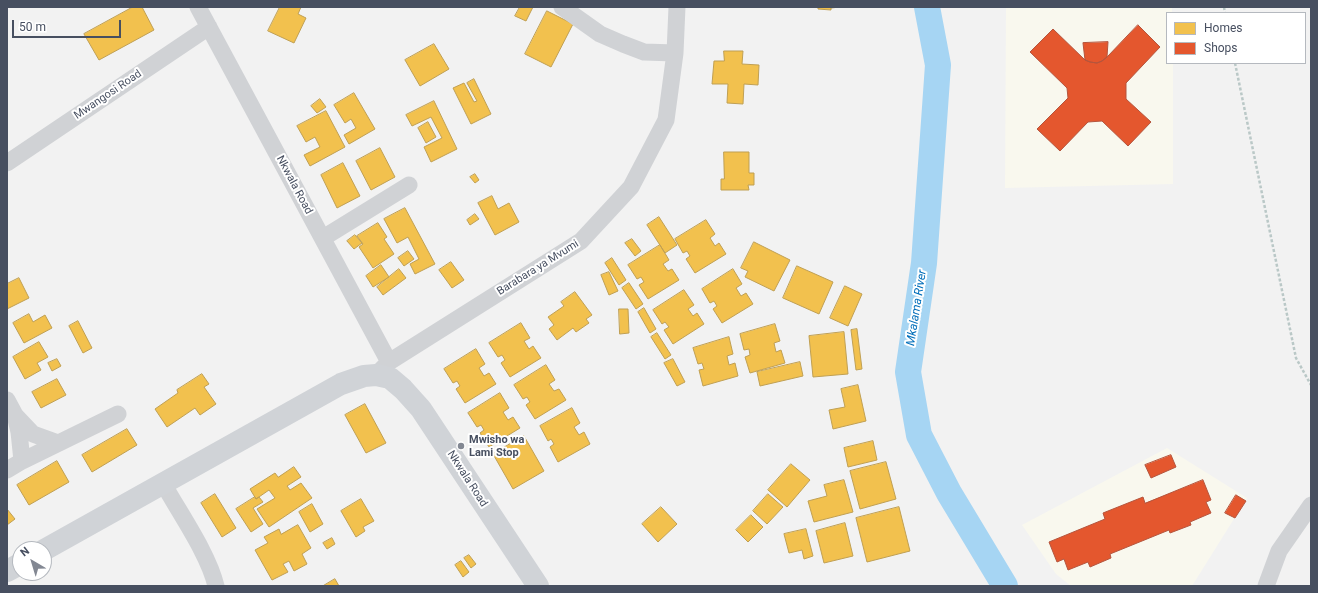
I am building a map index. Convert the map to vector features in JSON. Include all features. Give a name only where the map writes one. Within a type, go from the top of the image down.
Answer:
[{"type":"street","name":"Nkwala Road","points":[[198,7],[322,238],[385,372],[403,389],[421,410],[538,586]]},
{"type":"street","points":[[562,7],[600,34],[623,44],[644,52],[675,53]]},
{"type":"street","name":"Barabara ya Mvumi","points":[[385,372],[581,241],[631,187],[666,120],[675,53],[677,7]]},
{"type":"street","name":"Mwangosi Road","points":[[7,163],[209,27]]},
{"type":"street","points":[[322,238],[409,185]]},
{"type":"street","points":[[52,545],[341,384],[364,376],[385,372]]},
{"type":"street","points":[[7,400],[15,415],[19,432],[22,461]]},
{"type":"street","points":[[7,470],[22,461],[118,414]]},
{"type":"street","points":[[15,415],[33,434],[58,443]]},
{"type":"street","points":[[163,483],[201,549],[216,586]]},
{"type":"street","points":[[1266,586],[1279,551],[1311,505]]},
{"type":"path","points":[[1235,64],[1296,358],[1311,385]]},
{"type":"shaded area","points":[[1006,7],[1172,7],[1172,12],[1166,12],[1166,64],[1173,64],[1173,184],[1005,188]]},
{"type":"shaded area","points":[[1167,448],[1247,498],[1192,586],[1071,586],[1056,574],[1022,525]]},
{"type":"building: Homes","points":[[133,7],[142,7],[154,30],[99,60],[84,34]]},
{"type":"building: Homes","points":[[280,7],[301,7],[298,14],[306,18],[294,43],[268,31]]},
{"type":"building: Homes","points":[[520,7],[533,7],[526,21],[515,16]]},
{"type":"building: Homes","points":[[818,7],[840,7],[831,8],[831,10],[818,9]]},
{"type":"building: Homes","points":[[547,11],[573,24],[551,67],[525,54]]},
{"type":"building: Homes","points":[[434,44],[449,69],[420,86],[405,60]]},
{"type":"building: Homes","points":[[724,51],[743,51],[742,64],[759,65],[758,85],[744,84],[743,104],[727,103],[728,84],[712,84],[714,61],[724,61]]},
{"type":"building: Homes","points":[[474,79],[491,114],[471,124],[453,88],[464,83],[474,102],[477,101],[467,83]]},
{"type":"building: Homes","points":[[354,93],[375,129],[349,144],[344,135],[356,128],[351,119],[345,123],[334,105]]},
{"type":"building: Homes","points":[[320,99],[326,107],[317,113],[311,106]]},
{"type":"building: Homes","points":[[434,101],[457,149],[431,162],[424,147],[442,138],[431,117],[412,126],[406,115]]},
{"type":"building: Homes","points":[[326,111],[345,147],[310,166],[304,155],[320,147],[315,137],[306,142],[297,126]]},
{"type":"building: Homes","points":[[428,122],[436,137],[426,143],[418,128]]},
{"type":"building: Homes","points":[[380,148],[395,177],[371,190],[356,161]]},
{"type":"building: Homes","points":[[724,152],[749,152],[749,173],[754,173],[754,185],[748,185],[749,190],[721,190],[721,179],[724,179]]},
{"type":"building: Homes","points":[[343,163],[360,196],[337,208],[321,175]]},
{"type":"building: Homes","points":[[475,174],[479,180],[475,183],[470,177]]},
{"type":"building: Homes","points":[[492,196],[498,209],[509,203],[519,222],[495,235],[478,203]]},
{"type":"building: Homes","points":[[405,208],[435,264],[415,274],[410,264],[419,259],[408,237],[397,243],[384,219]]},
{"type":"building: Homes","points":[[475,214],[479,219],[470,225],[467,220]]},
{"type":"building: Homes","points":[[659,217],[677,245],[665,253],[647,225]]},
{"type":"building: Homes","points":[[706,220],[715,234],[710,238],[715,246],[719,243],[726,254],[695,273],[686,259],[690,256],[687,251],[683,253],[675,239]]},
{"type":"building: Homes","points":[[378,223],[387,237],[384,239],[394,254],[373,268],[359,247],[363,244],[357,236]]},
{"type":"building: Homes","points":[[355,235],[362,243],[354,249],[347,241]]},
{"type":"building: Homes","points":[[632,239],[641,251],[635,256],[625,243]]},
{"type":"building: Homes","points":[[754,242],[790,260],[774,291],[745,277],[748,271],[741,268]]},
{"type":"building: Homes","points":[[660,245],[669,260],[663,264],[668,271],[672,269],[679,280],[648,299],[639,285],[644,282],[641,277],[637,279],[628,265]]},
{"type":"building: Homes","points":[[408,251],[414,259],[404,266],[398,258]]},
{"type":"building: Homes","points":[[612,258],[626,280],[619,285],[605,263]]},
{"type":"building: Homes","points":[[451,262],[464,280],[452,288],[439,270]]},
{"type":"building: Homes","points":[[381,265],[389,277],[373,287],[366,276]]},
{"type":"building: Homes","points":[[797,266],[833,282],[819,314],[783,298]]},
{"type":"building: Homes","points":[[399,269],[406,278],[383,295],[377,287]]},
{"type":"building: Homes","points":[[733,269],[742,284],[736,288],[741,296],[746,293],[753,304],[722,323],[713,309],[717,306],[714,301],[710,303],[702,289]]},
{"type":"building: Homes","points":[[609,272],[618,291],[609,295],[601,275]]},
{"type":"building: Homes","points":[[19,278],[29,298],[7,309],[7,284]]},
{"type":"building: Homes","points":[[629,283],[643,304],[636,309],[622,288]]},
{"type":"building: Homes","points":[[845,286],[862,294],[848,326],[830,318]]},
{"type":"building: Homes","points":[[684,290],[694,305],[688,309],[693,316],[697,313],[704,324],[673,344],[664,330],[669,327],[665,322],[662,324],[653,310]]},
{"type":"building: Homes","points":[[575,292],[592,315],[586,319],[589,323],[576,332],[573,328],[557,340],[549,329],[554,325],[548,317],[564,306],[561,302]]},
{"type":"building: Homes","points":[[644,308],[656,329],[650,333],[638,312]]},
{"type":"building: Homes","points":[[619,309],[628,309],[629,333],[620,334]]},
{"type":"building: Homes","points":[[29,314],[33,322],[45,315],[52,328],[24,343],[13,323]]},
{"type":"building: Homes","points":[[78,321],[92,348],[83,353],[69,326]]},
{"type":"building: Homes","points":[[521,323],[530,338],[524,341],[529,349],[533,346],[541,358],[510,377],[501,363],[505,360],[502,355],[498,357],[489,343]]},
{"type":"building: Homes","points":[[775,324],[780,341],[774,343],[776,352],[781,350],[785,363],[750,373],[745,357],[750,355],[749,349],[744,350],[740,334]]},
{"type":"building: Homes","points":[[857,329],[862,369],[856,370],[851,330]]},
{"type":"building: Homes","points":[[844,332],[848,374],[813,377],[809,336]]},
{"type":"building: Homes","points":[[657,333],[671,355],[665,359],[651,337]]},
{"type":"building: Homes","points":[[729,337],[733,354],[727,356],[729,365],[735,363],[738,376],[703,386],[699,370],[704,369],[702,363],[698,364],[693,348]]},
{"type":"building: Homes","points":[[39,342],[48,357],[37,363],[41,370],[25,379],[13,357]]},
{"type":"building: Homes","points":[[476,349],[485,364],[479,368],[484,376],[489,373],[496,384],[465,403],[456,389],[460,386],[457,381],[453,383],[444,369]]},
{"type":"building: Homes","points":[[57,359],[61,366],[52,371],[48,363]]},
{"type":"building: Homes","points":[[673,359],[685,382],[677,386],[664,363]]},
{"type":"building: Homes","points":[[800,362],[803,376],[760,386],[757,372]]},
{"type":"building: Homes","points":[[546,365],[555,380],[549,384],[554,391],[559,389],[566,400],[535,419],[526,405],[530,402],[527,397],[523,399],[514,385]]},
{"type":"building: Homes","points":[[202,374],[209,384],[204,387],[216,404],[200,415],[195,408],[167,427],[155,409],[178,393],[177,390]]},
{"type":"building: Homes","points":[[57,379],[66,395],[41,408],[32,392]]},
{"type":"building: Homes","points":[[858,385],[866,421],[833,429],[829,410],[845,407],[841,389]]},
{"type":"building: Homes","points":[[500,393],[509,408],[503,412],[508,420],[513,417],[520,428],[489,447],[480,433],[484,430],[481,425],[477,427],[468,413]]},
{"type":"building: Homes","points":[[365,404],[386,443],[366,453],[345,415]]},
{"type":"building: Homes","points":[[572,408],[580,423],[574,427],[579,435],[584,432],[590,444],[558,462],[550,447],[554,444],[551,439],[548,441],[540,426]]},
{"type":"building: Homes","points":[[127,429],[137,445],[92,472],[82,455]]},
{"type":"building: Homes","points":[[524,436],[544,471],[513,489],[493,454]]},
{"type":"building: Homes","points":[[873,441],[877,460],[848,467],[844,448]]},
{"type":"building: Homes","points":[[57,461],[69,482],[29,505],[17,485]]},
{"type":"building: Homes","points":[[886,462],[896,499],[860,509],[850,471]]},
{"type":"building: Homes","points":[[791,464],[810,480],[787,507],[768,490]]},
{"type":"building: Homes","points":[[294,467],[301,477],[287,486],[290,490],[301,483],[312,498],[269,527],[257,509],[275,498],[269,490],[256,499],[250,489],[275,473],[278,477]]},
{"type":"building: Homes","points":[[844,480],[853,512],[814,522],[808,501],[827,496],[824,485]]},
{"type":"building: Homes","points":[[215,494],[236,528],[222,537],[201,503]]},
{"type":"building: Homes","points":[[768,494],[783,507],[767,524],[753,511]]},
{"type":"building: Homes","points":[[255,497],[256,499],[259,497],[263,502],[253,508],[263,524],[251,532],[236,509]]},
{"type":"building: Homes","points":[[361,499],[374,521],[363,527],[365,531],[356,537],[341,511]]},
{"type":"building: Homes","points":[[312,504],[323,524],[310,532],[299,512]]},
{"type":"building: Homes","points":[[661,507],[677,524],[658,542],[642,524]]},
{"type":"building: Homes","points":[[899,507],[910,551],[867,562],[856,518]]},
{"type":"building: Homes","points":[[7,509],[15,519],[7,525]]},
{"type":"building: Homes","points":[[751,515],[763,527],[748,542],[736,530]]},
{"type":"building: Homes","points":[[845,523],[853,556],[824,563],[816,531]]},
{"type":"building: Homes","points":[[298,525],[311,548],[302,554],[307,564],[294,571],[289,561],[283,564],[288,572],[272,580],[255,550],[268,543],[264,537],[279,529],[281,534]]},
{"type":"building: Homes","points":[[806,529],[813,556],[804,559],[802,550],[789,553],[784,534]]},
{"type":"building: Homes","points":[[332,538],[335,544],[327,549],[323,543]]},
{"type":"building: Homes","points":[[469,555],[476,564],[471,568],[464,558]]},
{"type":"building: Homes","points":[[461,561],[469,572],[463,577],[455,565]]},
{"type":"building: Homes","points":[[335,579],[339,586],[323,586]]},
{"type":"building: Shops","points":[[1138,25],[1160,47],[1126,83],[1126,99],[1151,122],[1128,146],[1102,121],[1088,122],[1060,151],[1037,129],[1068,98],[1067,88],[1030,52],[1053,29],[1085,60],[1097,63],[1107,57]]},
{"type":"building: Shops","points":[[1108,42],[1107,57],[1102,61],[1097,63],[1085,60],[1083,43]]},
{"type":"building: Shops","points":[[1171,455],[1176,467],[1151,478],[1145,465]]},
{"type":"building: Shops","points":[[1203,480],[1211,500],[1206,502],[1211,513],[1190,522],[1191,525],[1170,533],[1169,530],[1110,554],[1111,558],[1090,567],[1088,562],[1068,570],[1064,559],[1057,562],[1049,542],[1105,519],[1103,513],[1143,497],[1145,503]]},
{"type":"building: Shops","points":[[1236,495],[1246,501],[1235,518],[1225,513]]},
{"type":"waterway","name":"Mkalama River","points":[[927,7],[938,65],[924,263],[908,372],[919,435],[949,493],[1005,586]]},
{"type":"place","name":"Mwisho wa Lami Stop","points":[[461,446]]}]
